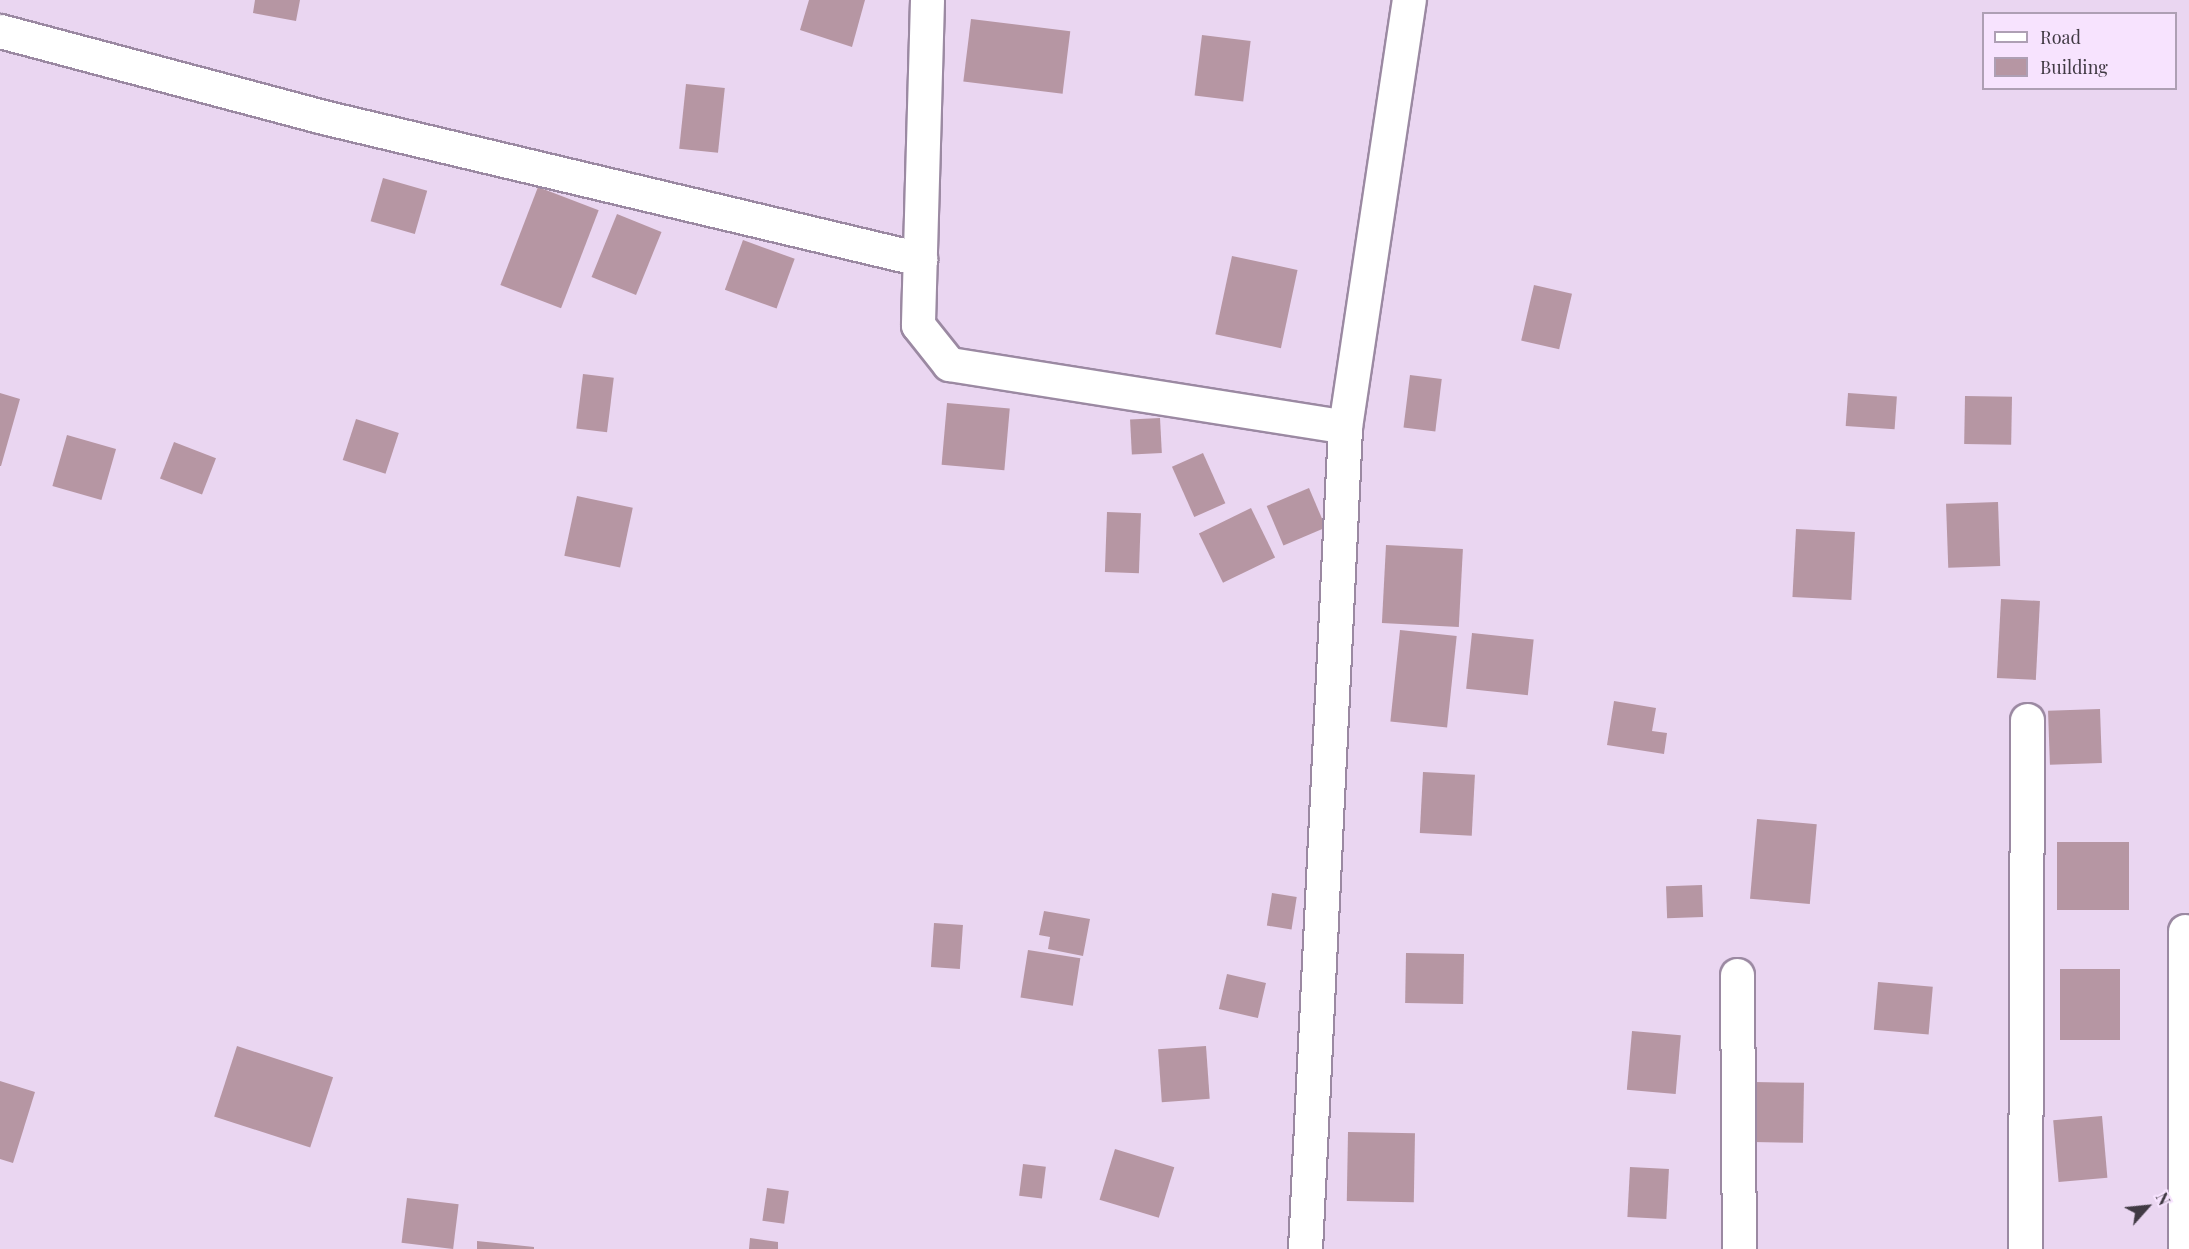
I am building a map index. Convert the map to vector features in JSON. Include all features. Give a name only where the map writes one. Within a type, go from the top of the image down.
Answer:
[{"type":"street","points":[[927,0],[918,326],[949,364],[1345,427]]},
{"type":"street","points":[[1305,1249],[1345,427],[1409,0]]},
{"type":"street","points":[[0,31],[323,117],[920,259]]},
{"type":"street","points":[[2025,1249],[2027,720]]},
{"type":"street","points":[[2184,931],[2185,1249]]},
{"type":"street","points":[[1737,975],[1739,1249]]},
{"type":"building","points":[[255,0],[300,0],[296,21],[253,13]]},
{"type":"building","points":[[809,0],[865,0],[852,47],[800,30]]},
{"type":"building","points":[[971,19],[1070,31],[1063,94],[963,82]]},
{"type":"building","points":[[1202,35],[1251,41],[1243,102],[1195,96]]},
{"type":"building","points":[[686,84],[725,88],[718,153],[679,149]]},
{"type":"building","points":[[383,178],[427,191],[415,234],[371,221]]},
{"type":"building","points":[[538,187],[599,210],[561,308],[500,285]]},
{"type":"building","points":[[617,214],[662,232],[636,295],[592,277]]},
{"type":"building","points":[[743,240],[795,259],[777,309],[725,290]]},
{"type":"building","points":[[1232,256],[1298,270],[1281,348],[1215,334]]},
{"type":"building","points":[[1534,285],[1572,294],[1559,349],[1521,341]]},
{"type":"building","points":[[583,374],[614,378],[607,432],[576,429]]},
{"type":"building","points":[[1410,375],[1442,379],[1435,432],[1404,428]]},
{"type":"building","points":[[0,393],[20,399],[1,466],[0,466]]},
{"type":"building","points":[[1848,393],[1897,396],[1895,429],[1846,426]]},
{"type":"building","points":[[1965,396],[2012,397],[2011,445],[1964,444]]},
{"type":"building","points":[[947,403],[1010,408],[1004,470],[942,465]]},
{"type":"building","points":[[1160,418],[1162,453],[1132,455],[1130,420]]},
{"type":"building","points":[[356,419],[399,433],[386,474],[343,460]]},
{"type":"building","points":[[67,435],[116,449],[101,500],[52,486]]},
{"type":"building","points":[[174,442],[216,458],[202,495],[160,478]]},
{"type":"building","points":[[1203,453],[1225,503],[1194,517],[1172,467]]},
{"type":"building","points":[[1309,488],[1326,528],[1283,546],[1267,506]]},
{"type":"building","points":[[577,496],[633,508],[620,568],[564,556]]},
{"type":"building","points":[[1998,502],[2000,566],[1948,568],[1946,504]]},
{"type":"building","points":[[1251,508],[1275,557],[1223,583],[1199,533]]},
{"type":"building","points":[[1107,512],[1141,513],[1139,573],[1105,572]]},
{"type":"building","points":[[1796,529],[1855,532],[1851,600],[1792,597]]},
{"type":"building","points":[[1386,545],[1463,549],[1459,627],[1382,623]]},
{"type":"building","points":[[2001,599],[2040,601],[2036,680],[1997,678]]},
{"type":"building","points":[[1400,630],[1457,636],[1447,727],[1390,721]]},
{"type":"building","points":[[1472,633],[1534,639],[1528,695],[1466,689]]},
{"type":"building","points":[[1614,701],[1656,708],[1652,731],[1667,733],[1664,754],[1607,745]]},
{"type":"building","points":[[2100,709],[2102,763],[2050,765],[2048,711]]},
{"type":"building","points":[[1423,772],[1475,775],[1472,836],[1420,833]]},
{"type":"building","points":[[1757,819],[1817,824],[1810,904],[1750,899]]},
{"type":"building","points":[[2057,842],[2129,842],[2129,910],[2057,910]]},
{"type":"building","points":[[1702,885],[1703,917],[1667,918],[1666,886]]},
{"type":"building","points":[[1272,893],[1297,897],[1292,930],[1267,926]]},
{"type":"building","points":[[1044,911],[1090,919],[1083,956],[1048,949],[1050,937],[1039,935]]},
{"type":"building","points":[[934,923],[963,925],[960,969],[931,967]]},
{"type":"building","points":[[1028,950],[1080,958],[1073,1006],[1020,997]]},
{"type":"building","points":[[1406,953],[1464,954],[1463,1004],[1405,1003]]},
{"type":"building","points":[[2060,969],[2120,969],[2120,1040],[2060,1040]]},
{"type":"building","points":[[1227,974],[1266,983],[1258,1018],[1219,1009]]},
{"type":"building","points":[[1878,982],[1933,987],[1929,1035],[1874,1030]]},
{"type":"building","points":[[1632,1031],[1681,1035],[1676,1094],[1627,1090]]},
{"type":"building","points":[[237,1046],[333,1077],[310,1148],[214,1116]]},
{"type":"building","points":[[1206,1046],[1210,1099],[1162,1102],[1158,1049]]},
{"type":"building","points":[[0,1081],[35,1092],[13,1163],[0,1159]]},
{"type":"building","points":[[1754,1082],[1804,1083],[1803,1143],[1753,1142]]},
{"type":"building","points":[[2102,1116],[2107,1178],[2059,1182],[2053,1120]]},
{"type":"building","points":[[1348,1132],[1415,1133],[1414,1202],[1347,1201]]},
{"type":"building","points":[[1115,1149],[1174,1167],[1159,1218],[1100,1200]]},
{"type":"building","points":[[1023,1164],[1046,1167],[1042,1199],[1019,1196]]},
{"type":"building","points":[[1630,1167],[1669,1169],[1666,1219],[1627,1217]]},
{"type":"building","points":[[767,1188],[789,1191],[784,1224],[762,1221]]},
{"type":"building","points":[[407,1198],[459,1204],[453,1249],[402,1243]]},
{"type":"building","points":[[750,1238],[778,1242],[778,1249],[749,1249]]},
{"type":"building","points":[[477,1241],[534,1247],[534,1249],[477,1249]]}]
